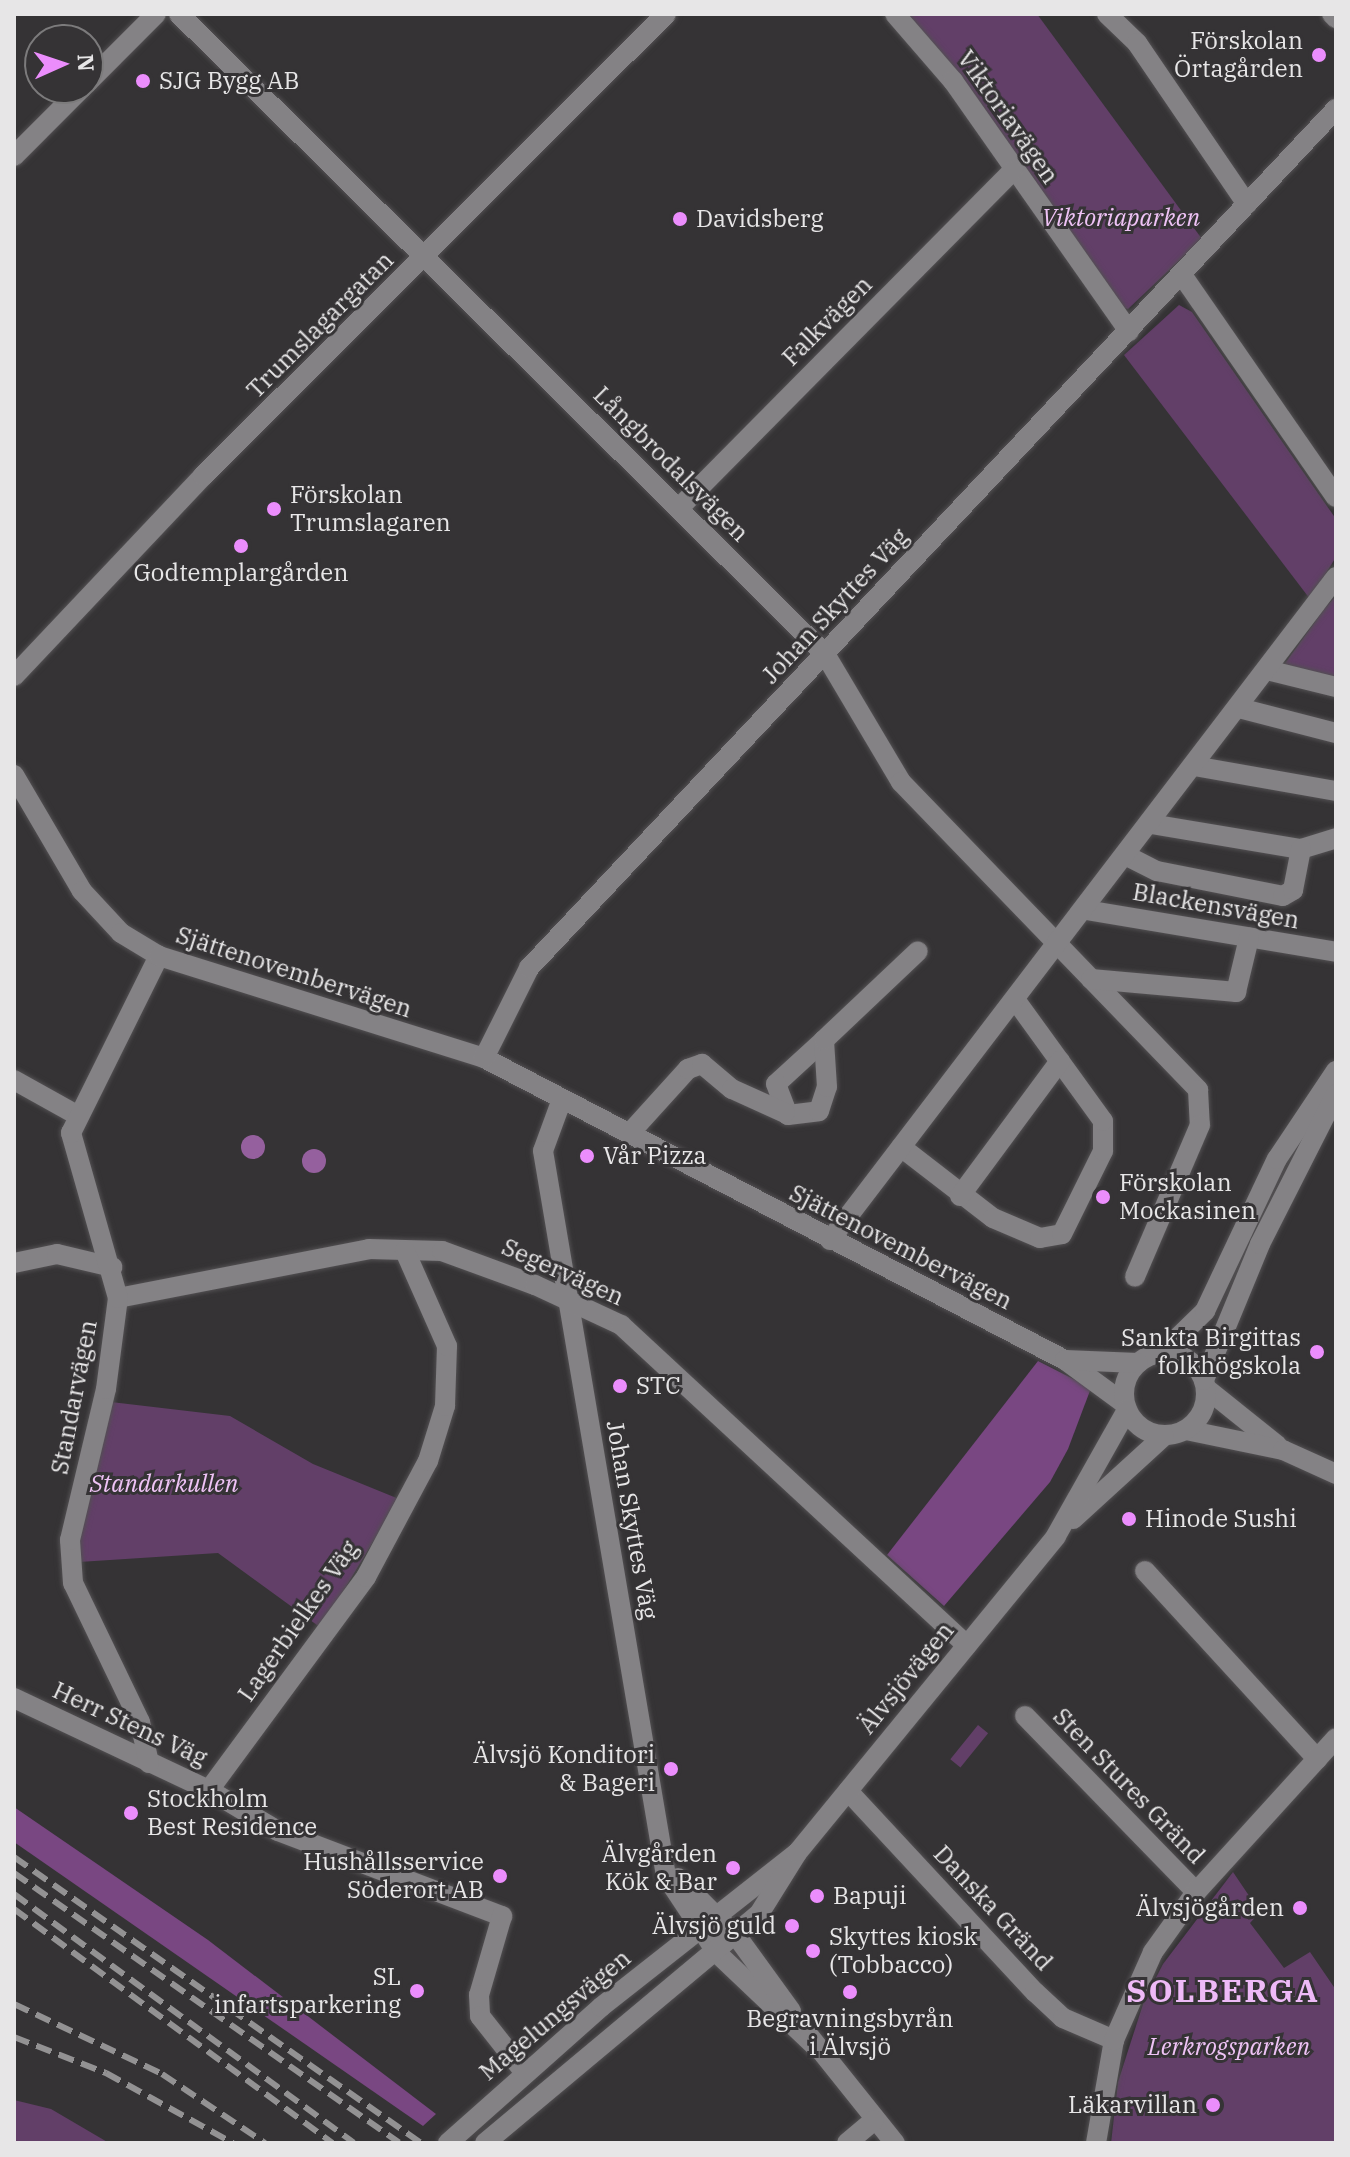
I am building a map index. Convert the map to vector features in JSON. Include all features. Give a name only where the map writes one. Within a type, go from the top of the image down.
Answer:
[{"type":"street","points":[[104,66],[156,14]]},
{"type":"street","name":"Långbrodalsvägen","points":[[179,14],[825,654],[901,782],[1056,951],[1091,979],[1189,1078],[1204,1103],[1135,1277]]},
{"type":"street","name":"Trumslagargatan","points":[[14,676],[666,14]]},
{"type":"street","name":"Viktoriavägen","points":[[895,14],[953,81],[1013,171],[1129,331]]},
{"type":"street","points":[[1107,14],[1137,43],[1247,204]]},
{"type":"street","points":[[14,156],[66,104]]},
{"type":"street","name":"Johan Skyttes Väg","points":[[484,1058],[529,968],[1336,109]]},
{"type":"street","name":"Falkvägen","points":[[679,508],[1013,171]]},
{"type":"street","points":[[1182,275],[1336,497]]},
{"type":"street","name":"Blackensvägen","points":[[830,1240],[1056,951],[1336,577]]},
{"type":"street","points":[[1267,670],[1336,687]]},
{"type":"street","points":[[1239,708],[1336,733]]},
{"type":"street","points":[[1194,766],[1336,791]]},
{"type":"street","name":"Sjättenovembervägen","points":[[14,775],[82,891],[121,933],[159,956],[484,1058],[1065,1360],[1126,1407]]},
{"type":"street","points":[[1151,824],[1301,849],[1336,838]]},
{"type":"street","name":"Blackensvägen","points":[[1127,856],[1170,875],[1283,896],[1293,890],[1301,849]]},
{"type":"street","name":"Blackensvägen","points":[[1086,910],[1336,952]]},
{"type":"street","points":[[1091,979],[1236,992],[1249,938]]},
{"type":"street","points":[[788,1115],[776,1084],[918,951]]},
{"type":"street","name":"Standarvägen","points":[[149,1763],[140,1722],[73,1583],[70,1540],[118,1298],[112,1267],[74,1154],[77,1115],[159,956]]},
{"type":"street","points":[[901,1147],[960,1196],[1040,1238],[1062,1234],[1106,1134],[1060,1061],[1016,1001]]},
{"type":"street","points":[[629,1134],[688,1069],[702,1064],[732,1089],[788,1115],[819,1111],[826,1100],[824,1040]]},
{"type":"street","points":[[960,1196],[1060,1061]]},
{"type":"street","points":[[1336,1071],[1277,1159],[1205,1311],[1163,1352],[1138,1363],[1126,1407],[1142,1428],[1164,1436],[1186,1430],[1283,1450],[1336,1474]]},
{"type":"street","points":[[14,1080],[77,1115]]},
{"type":"street","points":[[1186,1430],[1202,1414],[1206,1385],[1253,1258],[1336,1094]]},
{"type":"street","name":"Johan Skyttes Väg","points":[[562,1099],[543,1151],[662,1859],[673,1893],[717,1953],[817,2048]]},
{"type":"street","name":"Segervägen","points":[[118,1298],[369,1249],[442,1251],[567,1299],[621,1325],[967,1645]]},
{"type":"street","name":"Lagerbielkes Väg","points":[[209,1790],[366,1577],[428,1461],[445,1406],[447,1346],[405,1251]]},
{"type":"street","points":[[14,1263],[57,1254],[112,1267]]},
{"type":"street","points":[[1163,1352],[1189,1360],[1206,1385],[1283,1450]]},
{"type":"street","name":"Sjättenovembervägen","points":[[1065,1360],[1138,1363]]},
{"type":"street","name":"Älvsjövägen","points":[[1056,1536],[1126,1407]]},
{"type":"street","name":"Älvsjövägen","points":[[738,1938],[797,1853],[1056,1536],[1164,1436]]},
{"type":"street","points":[[1145,1571],[1317,1759]]},
{"type":"street","name":"Herr Stens Väg","points":[[14,1698],[209,1790],[278,1831],[502,1916],[479,1995],[480,2016],[525,2073]]},
{"type":"street","name":"Sten Stures Gränd","points":[[1025,1716],[1196,1892]]},
{"type":"street","points":[[1096,2143],[1114,2040],[1153,1952],[1196,1892],[1336,1738]]},
{"type":"street","name":"Danska Gränd","points":[[848,1791],[1063,2018],[1114,2040]]},
{"type":"street","name":"Älvsjövägen","points":[[700,1930],[797,1853]]},
{"type":"street","name":"Johan Skyttes Väg","points":[[662,1859],[738,1938],[817,2048],[895,2143]]},
{"type":"street","name":"Magelungsvägen","points":[[448,2143],[525,2073],[700,1930]]},
{"type":"street","points":[[485,2143],[738,1938]]},
{"type":"street","points":[[847,2143],[874,2120]]},
{"type":"green space","name":"Viktoriaparken","points":[[909,14],[1037,14],[1202,239],[1128,309],[1117,306]]},
{"type":"green space","points":[[1179,305],[1192,312],[1336,519],[1336,557],[1310,599],[1124,355]]},
{"type":"green space","points":[[1336,596],[1336,683],[1283,666],[1325,608]]},
{"type":"green space","name":"Standarkullen","points":[[111,1402],[230,1416],[313,1464],[399,1499],[321,1628],[218,1553],[79,1562],[77,1534]]},
{"type":"green space","points":[[978,1725],[988,1733],[960,1767],[950,1759]]},
{"type":"green space","name":"Lerkrogsparken","points":[[1233,1872],[1260,1912],[1250,1923],[1284,1968],[1310,1952],[1336,1990],[1336,2143],[1111,2143],[1118,2082],[1144,2001],[1163,1964]]},
{"type":"green space","points":[[14,2100],[51,2109],[109,2143],[14,2143]]},
{"type":"shaded area","points":[[253,1135],[264,1142],[265,1147],[258,1158],[253,1159],[242,1152],[241,1147],[248,1136]]},
{"type":"shaded area","points":[[314,1149],[325,1156],[326,1161],[319,1172],[314,1173],[303,1166],[302,1161],[309,1150]]},
{"type":"shaded area","points":[[1038,1361],[1091,1388],[1068,1449],[1050,1482],[944,1606],[887,1555]]},
{"type":"shaded area","points":[[14,1807],[208,1940],[436,2114],[423,2126],[14,1842]]},
{"type":"railway","points":[[14,1857],[421,2143]]},
{"type":"railway","points":[[14,1873],[399,2143]]},
{"type":"railway","points":[[14,1894],[354,2143]]},
{"type":"railway","points":[[14,1909],[332,2143]]},
{"type":"railway","points":[[14,2004],[162,2074],[265,2143]]},
{"type":"railway","points":[[14,2037],[106,2073],[233,2143]]},
{"type":"place","name":"Förskolan Örtagården","points":[[1319,55]]},
{"type":"place","name":"SJG Bygg AB","points":[[143,81]]},
{"type":"place","name":"Davidsberg","points":[[680,219]]},
{"type":"place","name":"Förskolan Trumslagaren","points":[[274,509]]},
{"type":"place","name":"Godtemplargården","points":[[241,546]]},
{"type":"place","name":"Vår Pizza","points":[[587,1156]]},
{"type":"place","name":"Förskolan Mockasinen","points":[[1103,1197]]},
{"type":"place","name":"Sankta Birgittas folkhögskola","points":[[1317,1352]]},
{"type":"place","name":"STC","points":[[620,1386]]},
{"type":"place","name":"Hinode Sushi","points":[[1129,1519]]},
{"type":"place","name":"Älvsjö Konditori & Bageri","points":[[671,1769]]},
{"type":"place","name":"Stockholm Best Residence","points":[[131,1813]]},
{"type":"place","name":"Älvgården Kök & Bar","points":[[733,1868]]},
{"type":"place","name":"Hushållsservice Söderort AB","points":[[500,1876]]},
{"type":"place","name":"Bapuji","points":[[817,1896]]},
{"type":"place","name":"Älvsjögården","points":[[1300,1908]]},
{"type":"place","name":"Älvsjö guld","points":[[792,1926]]},
{"type":"place","name":"Skyttes kiosk (Tobbacco)","points":[[813,1951]]},
{"type":"place","name":"SL infartsparkering","points":[[417,1991]]},
{"type":"place","name":"Begravningsbyrån i Älvsjö","points":[[850,1992]]},
{"type":"place","name":"Läkarvillan","points":[[1213,2105]]},
{"type":"district","name":"SOLBERGA","points":[[1223,1990]]}]
